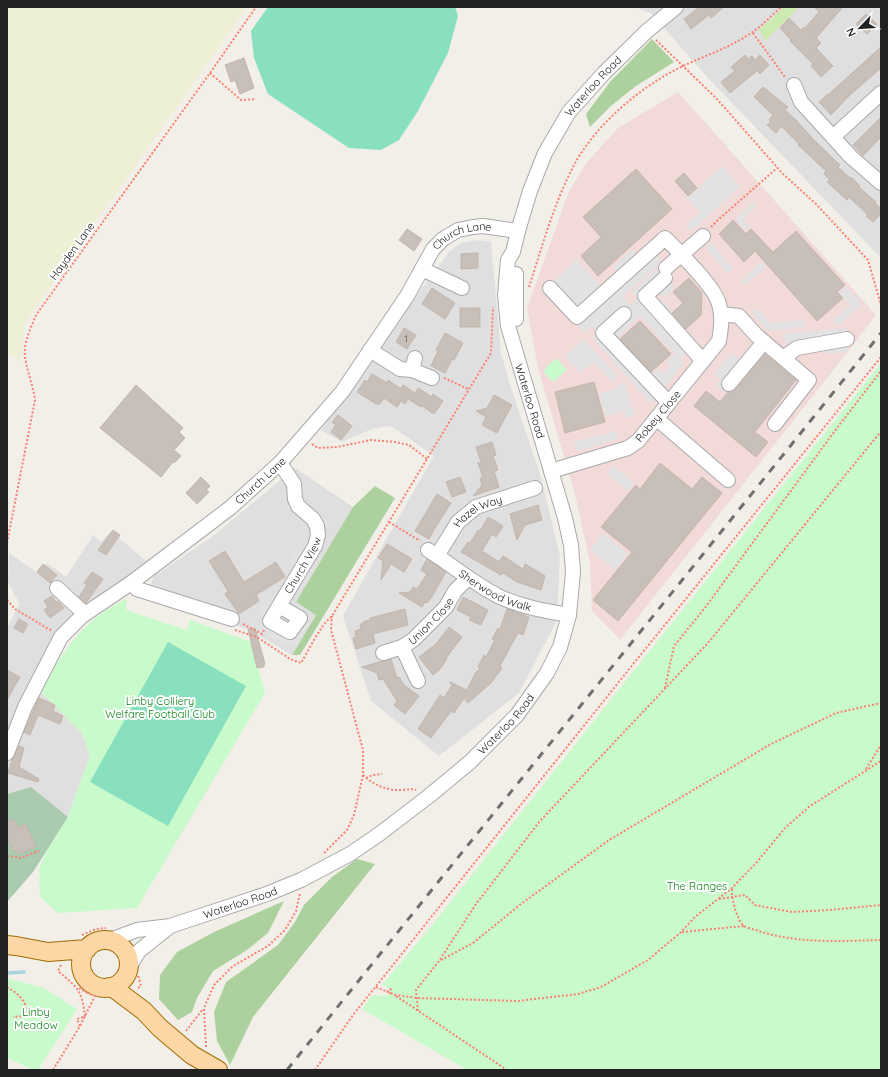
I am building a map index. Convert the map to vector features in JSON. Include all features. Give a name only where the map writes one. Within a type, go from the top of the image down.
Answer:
[{"type":"main road","points":[[48,952],[103,940],[109,934],[123,947],[127,954],[128,969],[134,990],[144,1011]]},
{"type":"main road","points":[[76,976],[82,964],[84,943]]},
{"type":"main road","points":[[7,946],[16,946],[48,952],[64,961],[76,976],[101,987],[102,992]]},
{"type":"main road","points":[[102,992],[117,985],[122,980],[128,969]]},
{"type":"main road","points":[[102,992],[116,990],[144,1011],[176,1042],[192,1055],[212,1067]]},
{"type":"street","name":"Waterloo Road","points":[[109,934],[170,926],[267,894],[301,880],[361,846],[378,835],[430,795],[470,762],[517,715],[547,673],[560,647],[568,615],[573,572],[571,545],[565,518],[508,326],[505,295],[508,260],[513,252],[530,191],[545,153],[569,112],[604,73],[647,31],[676,7]]},
{"type":"street","points":[[794,85],[802,102],[833,137],[851,157],[881,183]]},
{"type":"street","points":[[833,137],[881,93]]},
{"type":"street","name":"Church Lane","points":[[7,753],[25,707],[61,637],[85,614],[131,583],[230,508],[280,463],[342,392],[407,296],[432,249],[443,239],[458,230],[473,226],[518,231]]},
{"type":"street","points":[[703,236],[681,255],[645,296],[703,361]]},
{"type":"street","name":"Robey Close","points":[[550,288],[577,317],[665,238],[716,294],[721,314],[722,327],[719,341],[638,441],[628,448],[551,471]]},
{"type":"street","points":[[422,269],[462,288]]},
{"type":"street","points":[[624,314],[603,333],[669,403]]},
{"type":"street","points":[[721,314],[739,316],[760,339],[809,380],[775,424]]},
{"type":"street","points":[[730,384],[760,339]]},
{"type":"street","points":[[783,358],[797,348],[847,339]]},
{"type":"street","points":[[370,350],[400,369],[413,364],[432,378]]},
{"type":"street","points":[[656,418],[728,480]]},
{"type":"street","name":"Church View","points":[[279,606],[300,618],[290,632],[270,621],[279,606],[315,546],[318,535],[317,526],[298,506],[295,499],[294,484],[280,463]]},
{"type":"street","name":"Hazel Way","points":[[433,553],[458,522],[476,507],[535,488]]},
{"type":"street","name":"Sherwood Walk","points":[[433,553],[468,578],[501,597],[539,610],[568,615]]},
{"type":"street","name":"Union Close","points":[[383,653],[402,647],[413,640],[446,608],[455,591],[468,578]]},
{"type":"street","points":[[131,583],[137,589],[234,625]]},
{"type":"street","points":[[57,588],[85,614]]},
{"type":"street","points":[[402,647],[418,681]]},
{"type":"street","name":"Waterloo Road","points":[[128,969],[139,951],[170,926]]},
{"type":"path","name":"Hayden Lane","points":[[7,543],[34,400],[33,388],[25,355],[26,340],[36,315],[256,7]]},
{"type":"path","points":[[524,290],[528,288],[559,199],[575,164],[594,136],[620,108],[648,86],[676,70],[733,44],[753,33],[781,7]]},
{"type":"path","points":[[647,31],[717,99],[777,168],[816,204],[868,260],[881,305]]},
{"type":"path","points":[[753,33],[785,77],[794,85]]},
{"type":"path","points":[[210,73],[241,100],[256,100]]},
{"type":"path","points":[[703,236],[718,220],[777,168]]},
{"type":"path","points":[[234,625],[257,636],[290,659],[301,663],[324,623],[332,616],[490,353],[493,305]]},
{"type":"path","points":[[315,1070],[376,987],[881,357]]},
{"type":"path","points":[[665,689],[674,646],[704,609],[836,428],[881,371]]},
{"type":"path","points":[[432,378],[440,376],[468,390]]},
{"type":"path","points":[[418,1011],[416,990],[440,961],[476,904],[540,821],[708,643],[881,432]]},
{"type":"path","points":[[303,437],[318,448],[337,447],[371,440],[395,442],[409,445],[427,459]]},
{"type":"path","points":[[389,522],[424,544],[433,553]]},
{"type":"path","points":[[7,600],[15,609],[61,637]]},
{"type":"path","points":[[321,856],[347,830],[354,815],[363,775],[363,750],[331,630],[332,616]]},
{"type":"path","points":[[234,625],[262,634],[270,621]]},
{"type":"path","points":[[440,961],[473,943],[521,904],[609,840],[771,744],[836,713],[881,703]]},
{"type":"path","points":[[865,771],[881,745]]},
{"type":"path","points":[[376,987],[390,994],[417,998],[517,1001],[578,994],[600,987],[648,960],[680,933],[696,917],[732,888],[758,862],[785,828],[805,810],[881,761]]},
{"type":"path","points":[[366,778],[373,775],[382,774]]},
{"type":"path","points":[[363,775],[383,788],[402,790],[411,788],[430,795]]},
{"type":"path","points":[[7,856],[21,858],[39,851]]},
{"type":"path","points":[[176,1042],[204,1008],[214,985],[233,966],[268,946],[285,930],[296,911],[300,894],[301,880]]},
{"type":"path","points":[[732,888],[731,897],[739,918],[744,926]]},
{"type":"path","points":[[718,899],[745,895],[755,905],[792,912],[881,905]]},
{"type":"path","points":[[680,933],[744,926],[766,934],[800,940],[881,940]]},
{"type":"path","points":[[84,943],[96,929],[109,934]]},
{"type":"path","points":[[64,961],[58,971],[76,976],[78,988],[83,1001],[85,1017]]},
{"type":"path","points":[[7,987],[18,994],[24,1001],[27,1011],[24,1016],[14,1017]]},
{"type":"path","points":[[53,1070],[102,992]]},
{"type":"path","points":[[395,995],[508,1070]]},
{"type":"path","points":[[204,1008],[212,1067]]},
{"type":"path","points":[[80,1026],[77,1019],[85,1017]]},
{"type":"shaded area","points":[[635,7],[881,7],[881,258],[707,77],[652,14]]},
{"type":"shaded area","points":[[678,92],[876,315],[620,640],[592,611],[590,564],[576,498],[538,368],[527,308],[569,191],[587,162],[618,128]]},
{"type":"shaded area","points":[[722,166],[740,187],[692,231],[686,225],[700,212],[687,198]]},
{"type":"shaded area","points":[[753,202],[757,206],[743,219],[750,227],[746,231],[735,219]]},
{"type":"shaded area","points":[[477,240],[491,242],[501,353],[511,388],[540,474],[560,556],[557,620],[519,693],[439,756],[371,701],[343,616],[434,456],[394,428],[387,426],[372,429],[342,442],[321,430],[396,323],[449,252],[461,243]]},
{"type":"shaded area","points":[[710,242],[733,268],[727,273],[705,247]]},
{"type":"shaded area","points":[[631,250],[644,264],[656,254],[662,261],[623,297],[630,305],[637,298],[632,292],[657,269],[675,288],[665,297],[660,291],[654,299],[657,305],[662,299],[672,310],[659,321],[688,353],[680,359],[684,363],[651,404],[592,338],[598,332],[592,326],[584,333],[545,290],[577,260],[602,288],[618,273],[613,267]],"holes":[[[640,316],[675,354],[666,361],[671,366],[663,373],[659,368],[649,377],[615,340]]]},
{"type":"shaded area","points":[[761,262],[766,267],[745,285],[741,281]]},
{"type":"shaded area","points":[[846,286],[862,304],[838,326],[833,320],[850,305],[839,293]]},
{"type":"shaded area","points":[[757,308],[770,323],[803,320],[804,327],[768,331],[752,313]]},
{"type":"shaded area","points":[[846,328],[848,352],[825,354],[823,339],[785,343],[784,334]]},
{"type":"shaded area","points":[[583,339],[618,376],[612,382],[593,362],[580,373],[565,356]]},
{"type":"shaded area","points":[[731,353],[748,366],[725,393],[716,386],[721,380],[714,374]]},
{"type":"shaded area","points":[[625,383],[635,416],[627,419],[624,411],[606,416],[599,394],[617,388],[617,385]]},
{"type":"shaded area","points":[[616,431],[618,439],[577,451],[574,442]]},
{"type":"shaded area","points":[[613,465],[634,483],[627,491],[607,473]]},
{"type":"shaded area","points":[[295,468],[353,507],[296,602],[316,614],[292,655],[253,632],[228,622],[148,598],[153,577],[213,536]]},
{"type":"shaded area","points":[[111,531],[147,562],[59,630],[32,681],[82,733],[90,755],[68,817],[31,787],[7,794],[7,628],[20,603],[8,582],[9,553],[38,573],[47,563],[66,577],[93,535],[101,542]]},
{"type":"shaded area","points":[[603,533],[628,554],[615,570],[590,550]]},
{"type":"shaded area","points":[[298,550],[318,562],[299,594],[292,590],[303,572],[289,563]]},
{"type":"shaded area","points":[[266,600],[288,614],[295,603],[308,611],[303,618],[310,623],[297,644],[291,640],[287,647],[259,630],[265,619],[257,614]]},
{"type":"green space","points":[[7,7],[247,7],[25,323],[20,361],[7,353]]},
{"type":"green space","points":[[268,7],[455,7],[458,16],[448,53],[418,111],[399,140],[381,150],[349,148],[268,94],[254,58],[251,31]]},
{"type":"green space","points":[[784,7],[799,7],[765,41],[759,30]]},
{"type":"green space","points":[[652,39],[674,62],[636,86],[612,105],[590,127],[586,114],[610,82]]},
{"type":"green space","points":[[556,358],[567,370],[553,382],[543,371]]},
{"type":"green space","name":"The Ranges","points":[[881,363],[881,1070],[467,1070],[362,1009],[373,995],[387,996],[391,989],[382,985],[429,929]]},
{"type":"green space","points":[[375,486],[395,498],[300,655],[292,655],[316,615],[296,602],[353,507]]},
{"type":"green space","name":"Linby Colliery Welfare Football Club","points":[[127,599],[126,610],[187,630],[190,620],[251,642],[265,693],[137,908],[58,913],[40,897],[39,870],[45,854],[68,817],[90,755],[82,733],[42,693],[44,686],[72,641],[94,620],[110,608]]},
{"type":"green space","points":[[168,642],[246,686],[168,826],[90,782]]},
{"type":"green space","points":[[31,787],[68,817],[33,872],[7,902],[7,794]]},
{"type":"green space","points":[[357,859],[375,864],[253,1017],[230,1065],[217,1041],[214,1012],[226,982],[278,945],[295,922],[304,905],[332,877]]},
{"type":"green space","points":[[284,901],[268,933],[247,950],[213,971],[197,998],[192,1012],[178,1020],[159,999],[160,975],[177,952],[214,932]]},
{"type":"green space","name":"Linby Meadow","points":[[7,978],[44,988],[77,1009],[38,1070],[31,1069],[7,1058]]},
{"type":"building","points":[[699,7],[724,7],[711,18],[709,15],[691,29],[684,19]]},
{"type":"building","points":[[814,7],[843,7],[816,38],[821,43],[816,48],[833,66],[821,77],[811,66],[813,64],[790,41],[791,40],[780,28],[789,18],[801,30],[804,27],[805,28],[819,12]]},
{"type":"building","points":[[866,14],[877,24],[867,34],[856,24]]},
{"type":"building","points":[[881,47],[881,68],[850,95],[831,115],[819,102],[828,94],[832,94],[831,92]]},
{"type":"building","points":[[745,55],[748,59],[752,56],[755,60],[760,55],[769,65],[760,74],[757,71],[730,93],[721,82],[735,71],[731,67]]},
{"type":"building","points":[[244,58],[254,88],[240,94],[235,80],[231,82],[225,65]]},
{"type":"building","points":[[763,87],[788,107],[785,110],[840,165],[838,167],[850,178],[851,177],[860,186],[859,187],[876,202],[875,203],[881,209],[881,214],[873,222],[866,216],[868,215],[849,197],[847,200],[827,182],[830,180],[824,174],[826,171],[798,145],[799,144],[781,126],[776,133],[767,125],[771,122],[769,120],[773,115],[754,97]]},
{"type":"building","points":[[881,117],[881,137],[863,156],[853,145]]},
{"type":"building","points":[[636,169],[672,209],[598,276],[581,256],[601,237],[583,217]]},
{"type":"building","points":[[684,173],[697,188],[688,196],[675,181]]},
{"type":"building","points":[[733,220],[746,234],[751,229],[773,252],[796,231],[845,285],[837,292],[843,298],[817,321],[755,251],[744,262],[719,234]]},
{"type":"building","points":[[407,229],[422,239],[414,251],[399,240]]},
{"type":"building","points":[[478,253],[478,268],[461,269],[461,254]]},
{"type":"building","points":[[689,278],[702,293],[701,315],[686,329],[672,313],[683,303],[673,292]]},
{"type":"building","points":[[432,288],[455,303],[445,319],[422,304]]},
{"type":"building","points":[[460,308],[480,308],[480,327],[460,327]]},
{"type":"building","points":[[640,321],[671,354],[651,372],[620,339]]},
{"type":"building","points":[[404,328],[416,335],[407,349],[396,342]]},
{"type":"building","points":[[445,333],[463,343],[454,360],[452,359],[445,373],[431,366],[438,351],[436,350]]},
{"type":"building","points":[[765,354],[796,380],[755,432],[768,442],[756,457],[694,406],[706,391],[720,402],[728,392],[732,392],[736,389]]},
{"type":"building","points":[[372,374],[387,383],[388,380],[401,389],[403,385],[415,393],[418,388],[432,397],[433,394],[443,401],[434,414],[408,399],[405,404],[401,401],[397,407],[384,398],[380,404],[376,404],[357,392],[365,380],[367,382]]},
{"type":"building","points":[[594,382],[605,422],[565,433],[555,392]]},
{"type":"building","points":[[136,385],[183,428],[179,432],[185,438],[174,450],[181,456],[174,463],[173,462],[161,477],[100,428]]},
{"type":"building","points":[[494,395],[512,405],[497,433],[482,425],[486,417],[476,411],[487,408]]},
{"type":"building","points":[[338,415],[352,426],[341,440],[331,432],[336,425],[332,422]]},
{"type":"building","points":[[492,442],[496,455],[493,456],[498,470],[494,471],[499,487],[473,496],[482,485],[480,478],[483,478],[478,463],[481,462],[476,447]]},
{"type":"building","points":[[660,463],[692,489],[702,477],[722,493],[618,621],[593,600],[632,552],[601,527],[636,485],[640,489]]},
{"type":"building","points":[[201,477],[210,486],[206,490],[209,492],[197,504],[186,493]]},
{"type":"building","points":[[460,477],[466,492],[452,497],[446,482]]},
{"type":"building","points":[[437,494],[451,503],[429,539],[415,531]]},
{"type":"building","points":[[538,505],[542,520],[525,525],[517,540],[510,514]]},
{"type":"building","points":[[488,517],[503,526],[496,537],[492,534],[482,551],[499,562],[503,556],[523,569],[525,564],[545,576],[541,590],[517,582],[503,573],[501,575],[461,552],[468,542],[470,543],[478,530],[480,531]]},
{"type":"building","points":[[113,530],[120,535],[106,555],[98,550]]},
{"type":"building","points":[[387,544],[412,559],[404,572],[391,564],[381,580],[383,561],[378,558]]},
{"type":"building","points":[[225,551],[244,582],[276,562],[285,577],[256,595],[259,601],[239,614],[225,594],[228,591],[209,561]]},
{"type":"building","points":[[427,559],[446,572],[433,595],[422,607],[399,593],[410,592],[413,587],[417,589],[427,574],[421,570]]},
{"type":"building","points":[[43,564],[57,575],[50,583],[37,572]]},
{"type":"building","points":[[92,572],[103,579],[86,603],[79,597],[87,585],[84,583]]},
{"type":"building","points":[[52,596],[56,602],[58,601],[64,608],[50,618],[44,610],[48,607],[44,601]]},
{"type":"building","points":[[463,597],[488,610],[481,625],[469,620],[471,617],[457,610]]},
{"type":"building","points":[[405,609],[408,625],[373,634],[375,643],[356,649],[353,638],[356,637],[355,631],[361,629],[360,625],[365,621],[371,620],[370,618]]},
{"type":"building","points":[[507,609],[529,617],[523,635],[518,633],[500,666],[502,668],[491,683],[468,703],[464,698],[454,713],[451,711],[431,738],[418,729],[440,695],[444,698],[452,685],[450,682],[467,690],[476,672],[480,669],[478,667],[484,655],[486,657],[495,640],[492,639],[498,628],[500,629]]},
{"type":"building","points":[[19,619],[28,624],[23,633],[14,628]]},
{"type":"building","points":[[449,627],[462,637],[446,658],[447,659],[440,669],[433,675],[419,657],[436,644]]},
{"type":"building","points":[[255,628],[265,664],[264,667],[257,668],[248,629]]},
{"type":"building","points":[[391,659],[397,678],[399,677],[405,686],[419,696],[405,714],[394,705],[397,701],[383,679],[379,680],[377,673],[362,667]]},
{"type":"building","points":[[7,670],[20,677],[7,700]]},
{"type":"building","points":[[39,698],[55,705],[53,711],[63,716],[60,724],[38,715],[30,735],[24,732]]},
{"type":"building","points":[[19,746],[24,748],[19,767],[39,779],[38,782],[8,773],[12,760]]},
{"type":"building","points":[[14,819],[18,828],[26,824],[36,847],[19,854],[17,850],[14,851],[7,836],[7,822]]},
{"type":"waterway","points":[[7,973],[24,972]]},
{"type":"railway","points":[[287,1070],[881,333]]}]
